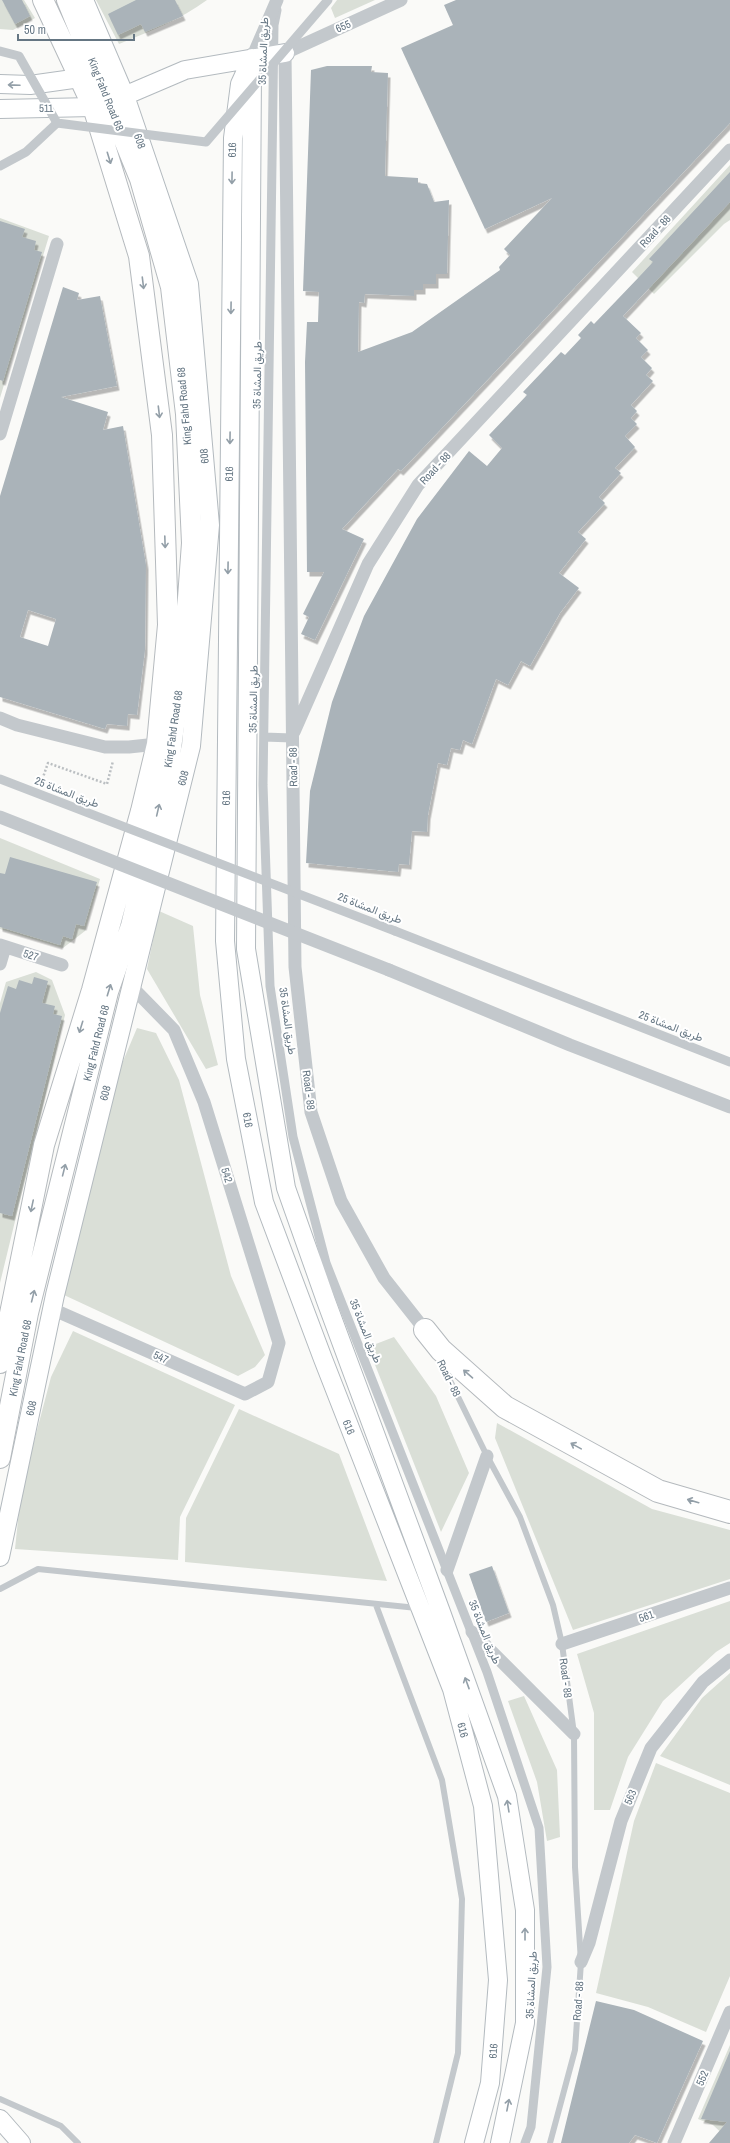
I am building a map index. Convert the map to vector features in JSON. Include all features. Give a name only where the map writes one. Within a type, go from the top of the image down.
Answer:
[{"type":"highway","points":[[425,1330],[441,1350],[505,1407],[658,1491],[730,1512]]},
{"type":"main road","name":"King Fahd Road 68","points":[[0,1363],[44,1145],[92,990],[141,811],[157,744],[168,625],[162,435],[139,256],[109,102],[80,78],[43,0]]},
{"type":"main road","name":"King Fahd Road 68","points":[[0,1458],[28,1313],[108,992],[131,926],[166,777],[184,653],[192,543],[186,414],[171,287],[140,178],[67,0]]},
{"type":"main road","name":"608","points":[[0,1557],[52,1309],[191,746],[210,525],[189,284],[109,102],[84,0]]},
{"type":"main road","points":[[109,102],[185,70],[279,53]]},
{"type":"main road","name":"616","points":[[252,58],[240,84],[232,138],[224,941],[236,1059],[264,1202],[419,1608],[452,1689],[484,1814],[498,1980],[490,2083],[474,2143]]},
{"type":"main road","name":"616","points":[[252,58],[246,949],[286,1188],[326,1302],[442,1612],[507,1796],[525,1910],[525,2023],[500,2143]]},
{"type":"main road","points":[[0,84],[30,85],[80,78]]},
{"type":"main road","name":"511","points":[[0,109],[109,102]]},
{"type":"main road","points":[[0,2119],[21,2143]]},
{"type":"street","name":"طريق المشاة 35","points":[[278,0],[274,25],[279,53],[263,785],[270,986],[293,1137],[326,1263],[488,1672],[539,1828],[547,1967],[531,2127],[525,2143]]},
{"type":"street","name":"616","points":[[252,58],[278,0]]},
{"type":"street","points":[[57,123],[206,142],[328,0]]},
{"type":"street","name":"655","points":[[279,53],[401,0]]},
{"type":"street","points":[[0,51],[19,56],[57,123]]},
{"type":"street","points":[[264,737],[292,738],[279,53]]},
{"type":"street","points":[[0,166],[26,152],[57,123]]},
{"type":"street","name":"Road - 88","points":[[425,1330],[384,1278],[341,1201],[311,1112],[295,967],[292,738],[368,564],[418,485],[730,150]]},
{"type":"street","points":[[0,434],[57,244]]},
{"type":"street","points":[[0,718],[17,726],[105,747],[157,744]]},
{"type":"street","name":"طريق المشاة 25","points":[[0,779],[730,1062]]},
{"type":"street","points":[[0,817],[389,970],[570,1046],[730,1107]]},
{"type":"street","points":[[0,964],[3,946]]},
{"type":"street","name":"527","points":[[3,946],[62,965]]},
{"type":"street","name":"542","points":[[131,986],[174,1030],[204,1102],[279,1343],[268,1382]]},
{"type":"street","name":"547","points":[[52,1309],[245,1394],[268,1382]]},
{"type":"street","points":[[447,1570],[487,1456]]},
{"type":"street","name":"561","points":[[562,1644],[730,1588]]},
{"type":"street","points":[[472,1632],[574,1734]]},
{"type":"street","name":"563","points":[[581,1962],[589,1942],[621,1821],[651,1748],[703,1682],[730,1660]]},
{"type":"street","name":"552","points":[[674,2143],[730,2012]]},
{"type":"lane","name":"Road - 88","points":[[425,1330],[487,1456],[520,1517],[553,1604],[562,1644],[574,1734],[575,1867],[581,1962],[575,2050],[550,2143]]},
{"type":"lane","points":[[0,1589],[38,1569],[376,1605],[419,1608]]},
{"type":"lane","points":[[376,1605],[442,1780],[462,1899],[458,2053],[436,2143]]},
{"type":"lane","points":[[0,2100],[61,2126],[78,2143]]},
{"type":"path","points":[[37,793],[48,763],[107,784],[117,747]]},
{"type":"shaded area","points":[[0,0],[24,0],[35,18],[13,30],[0,29]]},
{"type":"shaded area","points":[[96,0],[207,0],[197,7],[153,30],[119,44]]},
{"type":"shaded area","points":[[337,0],[375,0],[335,18],[331,8]]},
{"type":"shaded area","points":[[730,165],[730,220],[724,224],[654,294],[632,272]]},
{"type":"shaded area","points":[[0,218],[49,236],[0,398]]},
{"type":"shaded area","points":[[0,838],[100,879],[85,931],[63,948],[0,929]]},
{"type":"shaded area","points":[[159,911],[193,926],[200,995],[218,1065],[206,1069],[147,969]]},
{"type":"shaded area","points":[[36,972],[52,980],[65,1015],[0,1283],[0,1003],[6,982]]},
{"type":"shaded area","points":[[137,1028],[156,1033],[179,1080],[231,1276],[265,1355],[255,1367],[238,1376],[64,1295],[121,1066]]},
{"type":"shaded area","points":[[73,1331],[235,1405],[180,1517],[178,1560],[15,1549],[21,1491],[51,1377]]},
{"type":"shaded area","points":[[394,1337],[436,1396],[469,1473],[441,1532],[368,1347]]},
{"type":"shaded area","points":[[239,1409],[339,1454],[387,1581],[185,1562],[186,1518]]},
{"type":"shaded area","points":[[497,1423],[652,1509],[730,1530],[730,1579],[573,1630],[495,1438]]},
{"type":"shaded area","points":[[730,1601],[730,1643],[716,1652],[663,1701],[628,1757],[610,1810],[594,1810],[594,1713],[577,1654]]},
{"type":"shaded area","points":[[730,1673],[730,1785],[660,1756],[702,1698]]},
{"type":"shaded area","points":[[524,1696],[557,1770],[560,1837],[547,1841],[537,1782],[508,1701]]},
{"type":"shaded area","points":[[656,1763],[730,1793],[730,1976],[706,2032],[648,2007],[596,1993],[634,1821]]},
{"type":"shaded area","points":[[730,2045],[730,2141],[713,2125],[698,2119]]},
{"type":"building","points":[[2,0],[22,0],[30,16],[15,24]]},
{"type":"building","points":[[136,0],[175,0],[183,16],[145,32],[141,24],[118,35],[108,14]]},
{"type":"building","points":[[456,0],[730,0],[730,123],[424,447],[401,471],[398,469],[342,529],[364,539],[315,640],[301,634],[309,617],[303,614],[324,572],[307,572],[305,362],[307,322],[318,322],[319,292],[303,291],[311,70],[327,66],[372,66],[371,72],[388,73],[385,176],[418,178],[418,183],[427,184],[434,202],[449,200],[447,274],[436,274],[436,284],[423,284],[423,290],[414,290],[414,296],[365,294],[364,303],[359,302],[358,352],[412,332],[500,270],[499,267],[510,255],[504,249],[552,198],[485,229],[401,48],[453,25],[444,5]]},
{"type":"building","points":[[730,172],[730,202],[623,316],[641,333],[636,338],[648,350],[641,357],[652,368],[646,375],[653,381],[631,405],[637,411],[631,418],[637,424],[625,436],[635,447],[615,468],[621,473],[599,497],[605,503],[578,532],[586,539],[559,573],[579,588],[560,613],[530,666],[521,661],[508,685],[496,679],[472,744],[463,740],[460,750],[451,748],[447,765],[438,763],[428,815],[427,832],[412,831],[409,865],[399,864],[398,872],[306,863],[310,791],[332,702],[364,616],[417,519],[469,451],[487,466],[502,448],[489,435],[527,395],[523,392],[561,352],[565,355],[581,338],[578,335],[591,321],[594,324],[639,277],[653,262],[649,259]]},
{"type":"building","points":[[0,221],[25,229],[22,237],[36,241],[34,250],[42,252],[3,381],[0,380]]},
{"type":"building","points":[[63,287],[79,293],[77,300],[100,296],[117,386],[61,397],[108,412],[103,430],[123,426],[146,565],[145,650],[137,715],[128,714],[127,726],[107,724],[105,729],[0,697],[0,496]],"holes":[[[28,610],[56,619],[48,646],[20,637]]]},
{"type":"building","points":[[10,857],[97,882],[84,926],[76,924],[72,939],[63,936],[60,945],[0,927],[0,873],[5,874]]},
{"type":"building","points":[[34,977],[48,981],[42,1003],[55,1006],[53,1014],[62,1016],[12,1216],[0,1213],[0,1013],[8,986],[16,989],[19,980],[32,984]]},
{"type":"building","points":[[492,1566],[509,1613],[486,1622],[469,1574]]},
{"type":"building","points":[[596,2001],[634,2010],[703,2041],[657,2143],[635,2135],[629,2143],[561,2143]]},
{"type":"building","points":[[730,2051],[730,2143],[709,2143],[727,2122],[701,2119]]}]
